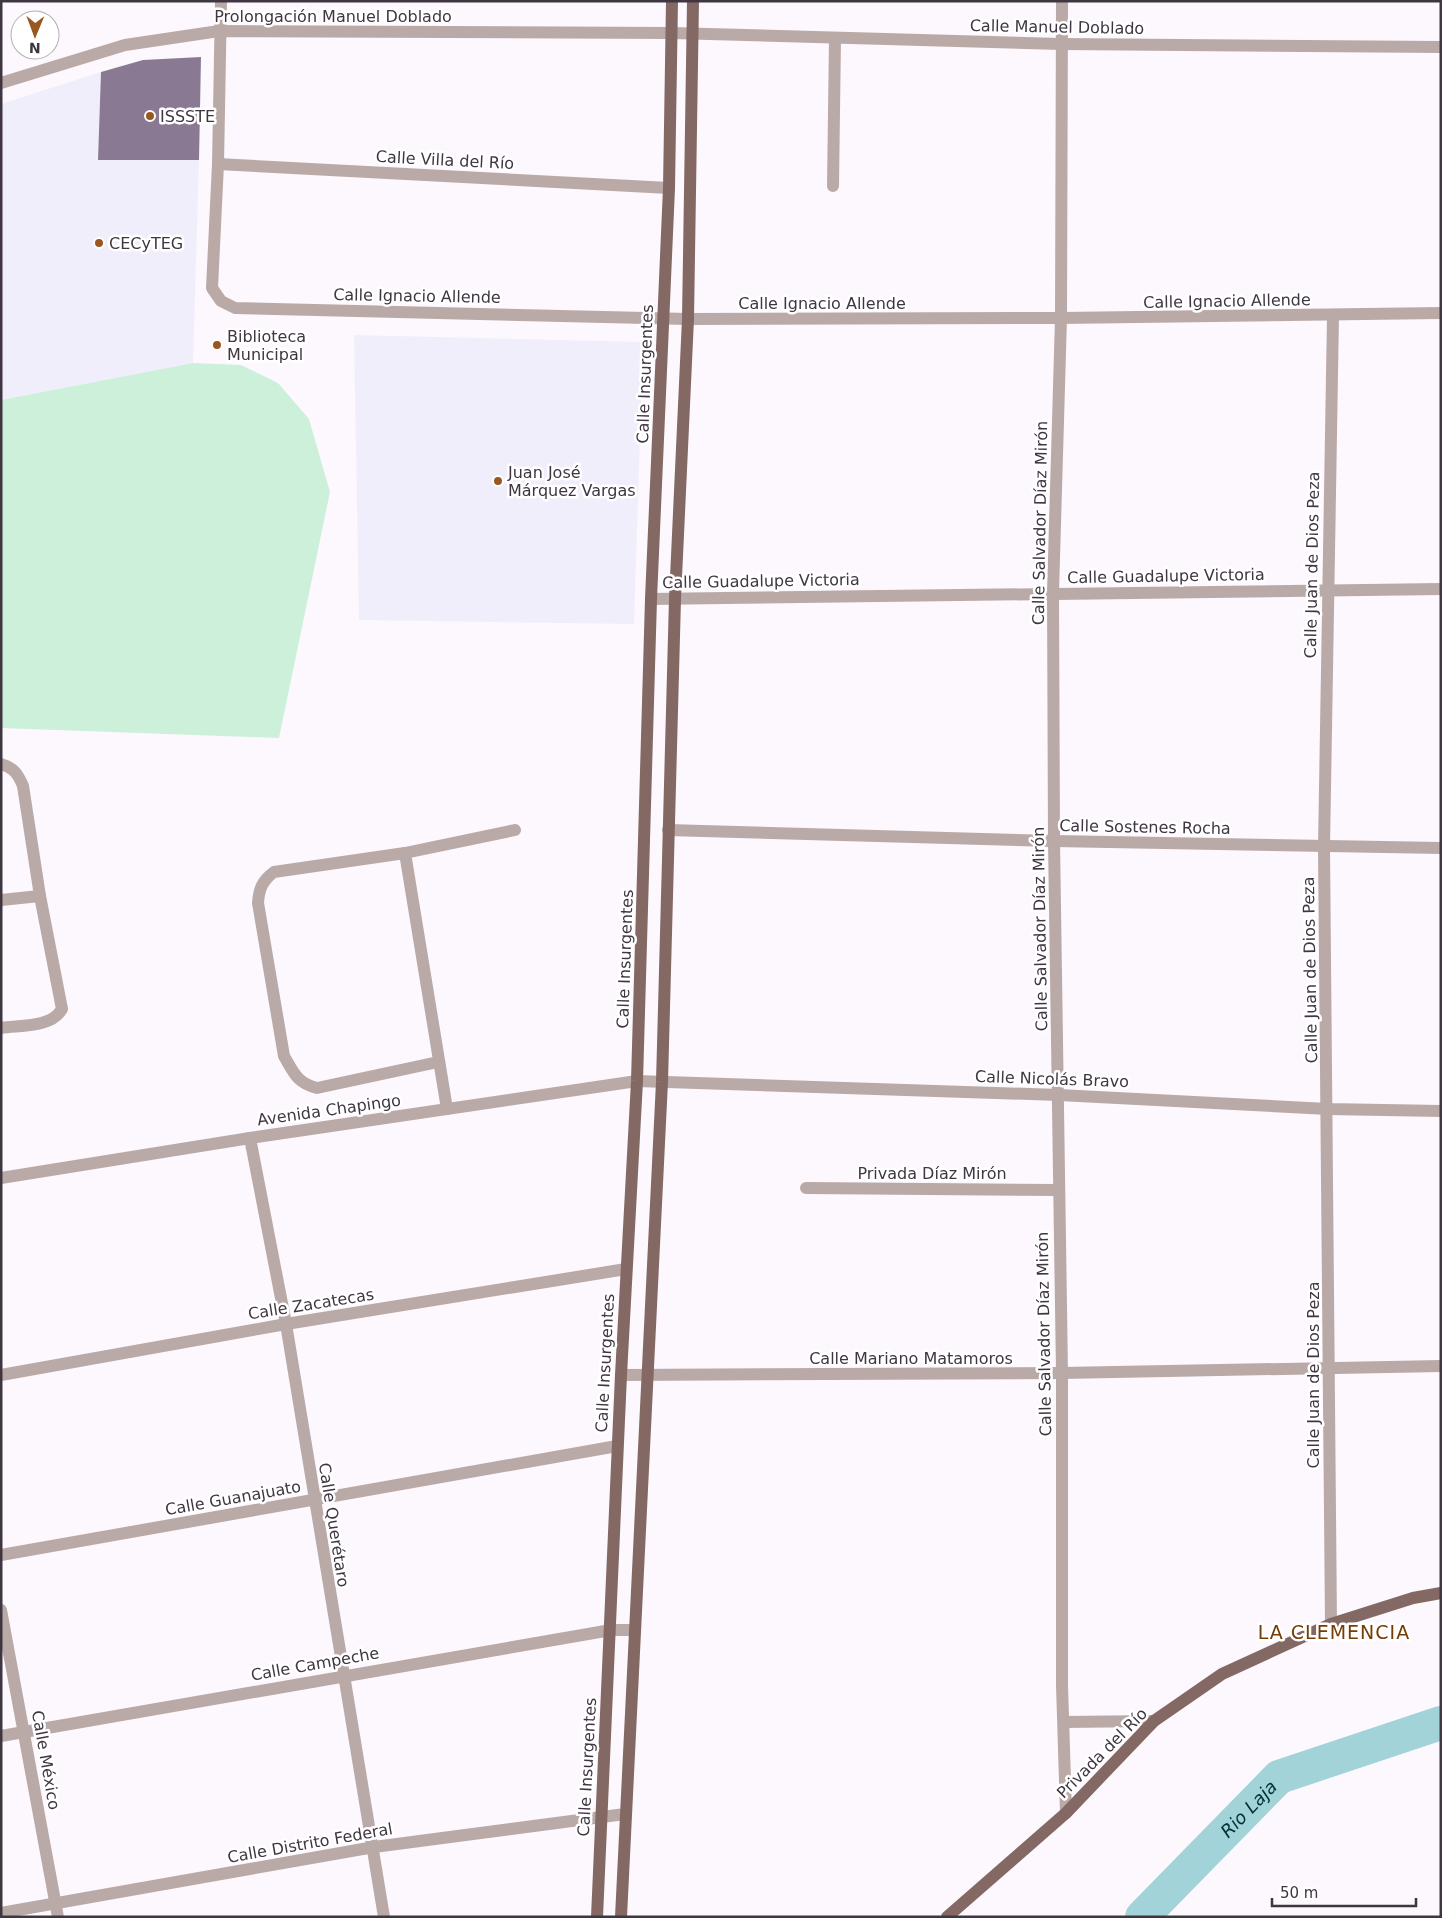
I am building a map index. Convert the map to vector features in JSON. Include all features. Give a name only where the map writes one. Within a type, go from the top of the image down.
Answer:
[{"type":"main road","name":"Calle Insurgentes","points":[[597,1917],[600,1817],[611,1630],[617,1446],[637,1081],[645,873],[651,599],[669,188],[672,1]]},
{"type":"main road","points":[[621,1917],[662,1082],[675,599],[688,319],[693,1]]},
{"type":"main road","name":"Privada del Río","points":[[947,1917],[1066,1813],[1154,1721],[1222,1674],[1330,1624],[1413,1598],[1441,1593]]},
{"type":"street","points":[[218,164],[221,1]]},
{"type":"street","name":"Calle Salvador Díaz Mirón","points":[[1062,1],[1060,44],[1061,318],[1053,594],[1054,841],[1059,1095],[1058,1190],[1062,1373],[1066,1813]]},
{"type":"street","name":"Prolongación Manuel Doblado","points":[[1,83],[124,45],[220,31],[672,33]]},
{"type":"street","name":"Calle Manuel Doblado","points":[[672,33],[1060,44],[1441,48]]},
{"type":"street","points":[[833,186],[834,38]]},
{"type":"street","name":"Calle Villa del Río","points":[[218,164],[669,188]]},
{"type":"street","name":"Calle Ignacio Allende","points":[[218,164],[212,288],[221,302],[235,308],[688,319],[1333,316],[1441,313]]},
{"type":"street","name":"Calle Juan de Dios Peza","points":[[1330,1624],[1330,1367],[1324,847],[1333,316]]},
{"type":"street","name":"Calle Guadalupe Victoria","points":[[651,599],[1441,589]]},
{"type":"street","points":[[1,764],[10,767],[18,774],[23,786],[40,896],[62,1000],[62,1009],[58,1017],[48,1022],[1,1028]]},
{"type":"street","points":[[438,1062],[317,1088],[303,1084],[294,1074],[284,1056],[258,903],[259,891],[264,880],[274,872],[405,853],[515,830]]},
{"type":"street","name":"Calle Sostenes Rocha","points":[[668,830],[1054,841],[1441,848]]},
{"type":"street","points":[[405,853],[446,1109]]},
{"type":"street","points":[[1,900],[40,896]]},
{"type":"street","name":"Avenida Chapingo","points":[[1,1178],[250,1138],[637,1081],[662,1082]]},
{"type":"street","name":"Calle Nicolás Bravo","points":[[662,1082],[1059,1095],[1328,1109],[1441,1111]]},
{"type":"street","name":"Calle Querétaro","points":[[250,1138],[286,1324],[342,1676],[374,1847],[384,1917]]},
{"type":"street","name":"Privada Díaz Mirón","points":[[806,1188],[1058,1190]]},
{"type":"street","name":"Calle Zacatecas","points":[[1,1375],[286,1324],[626,1269]]},
{"type":"street","name":"Calle Mariano Matamoros","points":[[621,1375],[1062,1373],[1441,1366]]},
{"type":"street","name":"Calle Guanajuato","points":[[1,1554],[617,1446]]},
{"type":"street","name":"Calle México","points":[[1,1610],[58,1917]]},
{"type":"street","name":"Calle Campeche","points":[[1,1736],[611,1630],[635,1630]]},
{"type":"street","points":[[1064,1722],[1154,1721]]},
{"type":"street","name":"Calle Distrito Federal","points":[[1,1913],[374,1847],[625,1814]]},
{"type":"shaded area","name":"CECyTEG","points":[[101,72],[98,160],[199,160],[193,363],[1,400],[1,104]]},
{"type":"shaded area","name":"Juan José Márquez Vargas","points":[[354,335],[643,342],[634,624],[359,620]]},
{"type":"green space","points":[[193,363],[241,365],[278,383],[309,419],[330,492],[279,738],[1,728],[1,400]]},
{"type":"building","name":"ISSSTE","points":[[201,57],[199,160],[98,160],[101,72],[143,60]]},
{"type":"waterway","name":"Rio Laja","points":[[1142,1917],[1279,1777],[1441,1723]]},
{"type":"place","name":"ISSSTE","points":[[150,116]]},
{"type":"place","name":"CECyTEG","points":[[99,243]]},
{"type":"place","name":"Biblioteca Municipal","points":[[217,345]]},
{"type":"place","name":"Juan José Márquez Vargas","points":[[498,481]]},
{"type":"district","name":"LA CLEMENCIA","points":[[1334,1632]]}]
